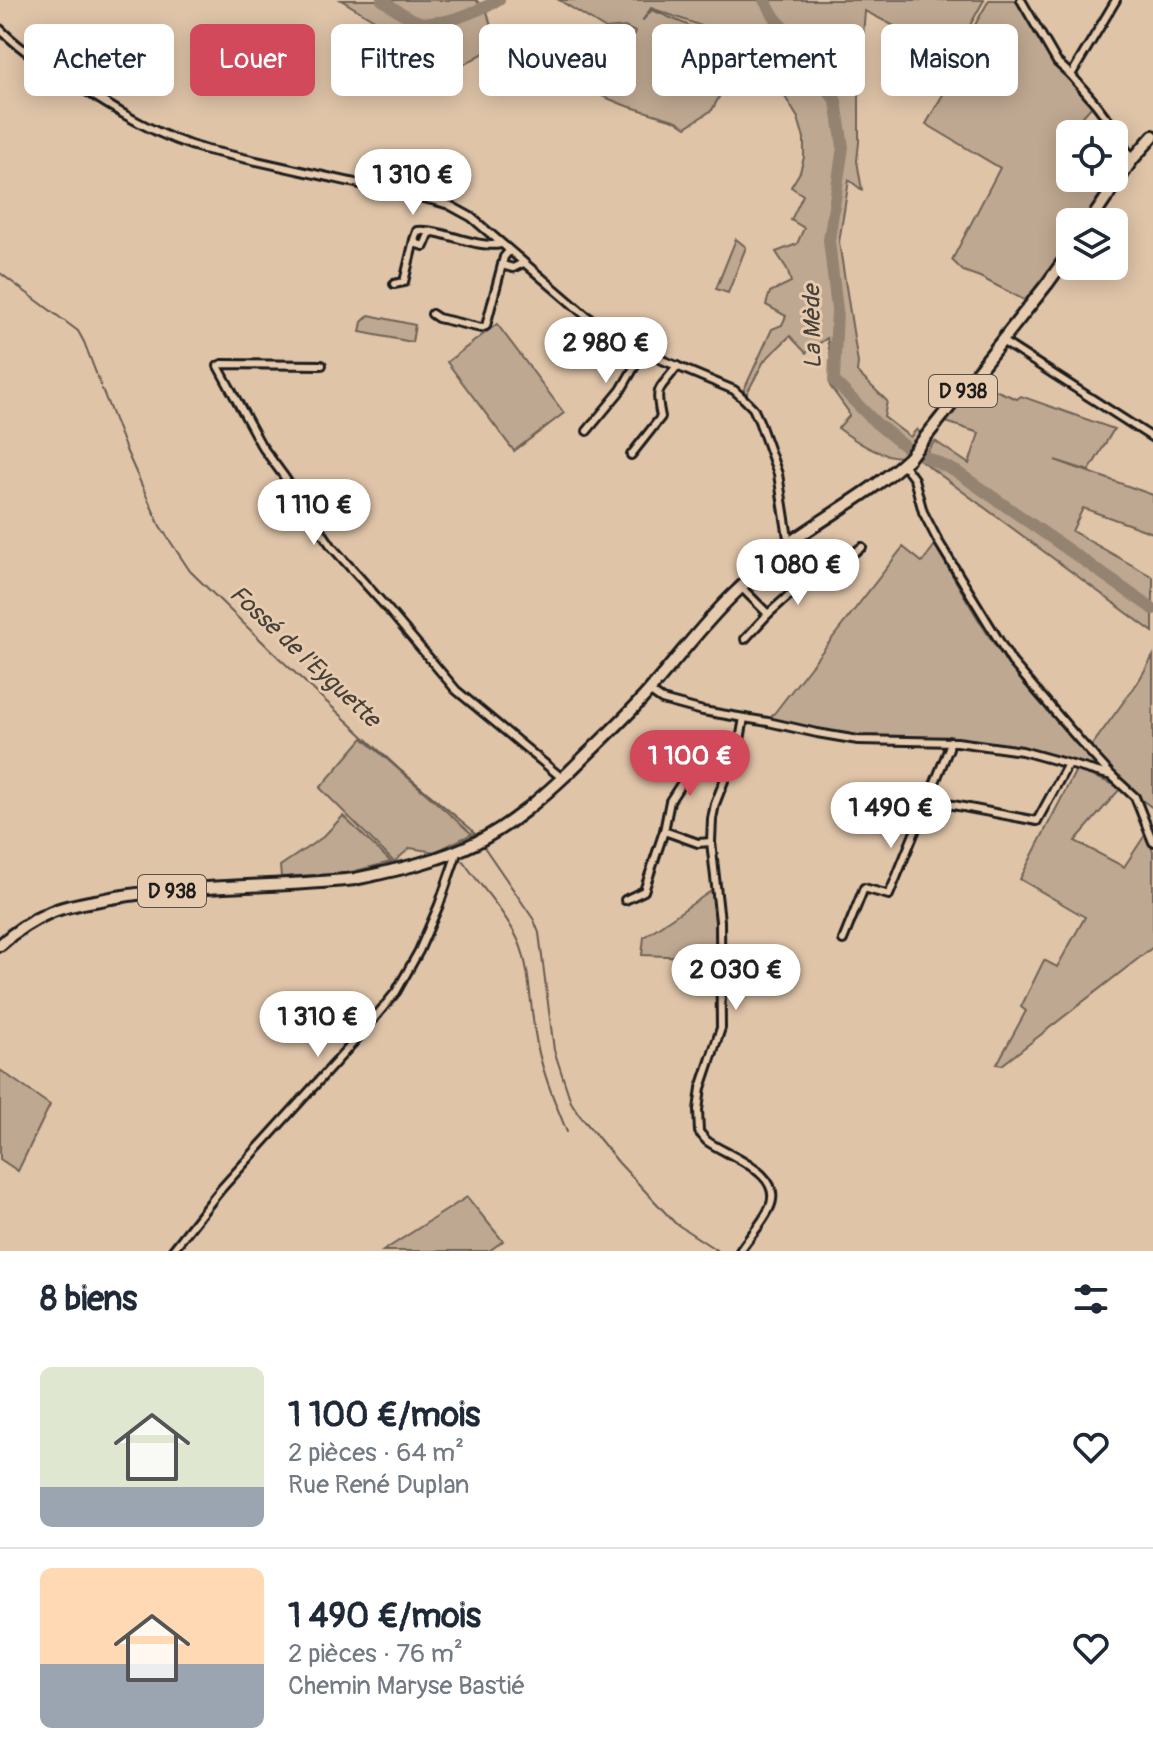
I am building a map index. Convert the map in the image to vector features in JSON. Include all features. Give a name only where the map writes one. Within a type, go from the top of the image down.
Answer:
[{"type":"main road","points":[[1099,208],[1132,160],[1153,136]]},
{"type":"main road","name":"D 938","points":[[0,945],[23,926],[55,910],[74,905],[164,891],[355,879],[455,851],[508,823],[562,778],[649,691],[713,615],[741,587],[790,543],[906,461],[1056,270]]},
{"type":"street","points":[[1021,0],[1057,62],[1111,124],[1132,160]]},
{"type":"street","points":[[1071,75],[1116,0]]},
{"type":"street","points":[[0,29],[50,69],[107,105],[175,140],[449,205],[471,217],[585,315],[643,352],[734,390],[753,408],[778,474],[790,543]]},
{"type":"street","points":[[394,284],[404,282],[417,231],[486,245],[501,244]]},
{"type":"street","points":[[414,240],[424,246],[430,232]]},
{"type":"street","points":[[432,314],[484,328],[504,257],[509,251]]},
{"type":"street","points":[[502,265],[513,268],[523,263]]},
{"type":"street","points":[[1002,341],[1153,438]]},
{"type":"street","points":[[587,431],[621,390],[643,352]]},
{"type":"street","points":[[322,365],[218,366],[261,445],[332,547],[456,690],[562,778]]},
{"type":"street","points":[[631,455],[661,417],[657,395],[677,366]]},
{"type":"street","points":[[906,461],[923,512],[938,541],[1012,662],[1112,776],[1135,797],[1150,824],[1153,842]]},
{"type":"street","points":[[745,639],[823,565],[835,565],[862,547]]},
{"type":"street","points":[[741,587],[768,614]]},
{"type":"street","points":[[649,691],[666,701],[717,714],[858,740],[950,741],[1022,751],[1112,776]]},
{"type":"street","points":[[740,1251],[769,1209],[772,1194],[759,1171],[708,1142],[699,1132],[698,1110],[701,1088],[721,1028],[720,921],[711,842],[713,811],[743,730],[744,718]]},
{"type":"street","points":[[843,940],[864,888],[889,895],[950,741]]},
{"type":"street","points":[[625,900],[644,891],[664,831],[670,801],[681,784],[712,745],[733,757]]},
{"type":"street","points":[[927,800],[1037,821],[1068,764]]},
{"type":"street","points":[[664,831],[698,843],[711,842]]},
{"type":"street","points":[[172,1251],[221,1189],[374,1021],[396,992],[419,951],[439,905],[455,851]]},
{"type":"shaded area","points":[[341,0],[377,0],[416,24],[381,24]]},
{"type":"shaded area","points":[[386,0],[476,0],[482,6],[455,16],[419,19]]},
{"type":"shaded area","points":[[559,0],[984,0],[971,24],[890,24],[865,11],[864,24],[696,24],[651,8],[642,21],[652,10],[685,24],[652,24],[652,96],[720,96],[712,110],[686,127],[677,121],[602,96],[636,96],[636,24],[598,24]]},
{"type":"shaded area","points":[[989,0],[1018,0],[1055,64],[1093,105],[1079,120],[1056,120],[1056,192],[1107,192],[1096,208],[1056,208],[1056,266],[1028,302],[963,271],[952,260],[1000,168],[926,124],[942,96],[1018,96],[1018,24],[975,24]]},
{"type":"shaded area","points":[[487,11],[490,24],[479,24],[479,56],[463,65],[463,24],[438,24]]},
{"type":"shaded area","points":[[785,96],[859,96],[857,161],[862,190],[849,180],[839,242],[857,372],[887,401],[884,417],[910,437],[917,429],[922,436],[901,457],[876,451],[838,428],[849,416],[830,386],[831,359],[827,338],[806,353],[790,336],[764,361],[747,393],[743,392],[772,329],[782,325],[786,316],[766,305],[770,292],[791,282],[776,252],[797,244],[804,228],[791,220],[803,195],[791,187],[804,157],[804,138],[798,118]]},
{"type":"shaded area","points":[[736,239],[746,247],[728,293],[716,289]]},
{"type":"shaded area","points":[[369,315],[415,325],[412,342],[360,332],[362,322]]},
{"type":"shaded area","points":[[497,324],[564,413],[514,451],[447,362]]},
{"type":"shaded area","points":[[983,385],[1017,399],[1021,396],[1114,429],[1089,471],[1055,460],[1153,495],[1153,533],[1083,508],[1072,531],[1153,577],[1153,632],[920,460],[935,441],[969,464],[979,433],[946,422],[968,393],[973,394]]},
{"type":"shaded area","points":[[935,545],[1002,656],[1102,771],[1030,750],[953,739],[859,738],[769,720],[903,547],[922,562]]},
{"type":"shaded area","points":[[1153,656],[1153,808],[1139,798],[1090,748]]},
{"type":"shaded area","points":[[363,738],[472,834],[435,852],[410,848],[394,862],[320,788]]},
{"type":"shaded area","points":[[1076,770],[1120,789],[1075,841],[1124,867],[1145,835],[1153,851],[1153,947],[1002,1065],[997,1064],[1026,1011],[1021,1007],[1044,960],[1057,967],[1085,917],[1020,879]]},
{"type":"shaded area","points":[[343,816],[391,862],[347,873],[281,877],[280,866],[323,837]]},
{"type":"shaded area","points":[[714,889],[716,958],[642,955],[644,937]]},
{"type":"shaded area","points":[[0,1070],[50,1105],[18,1171],[0,1159]]},
{"type":"shaded area","points":[[467,1197],[503,1241],[489,1251],[383,1251]]},
{"type":"waterway","name":"La Mède","points":[[382,0],[411,18],[429,23],[461,17],[499,0]]},
{"type":"waterway","name":"La Mède","points":[[764,0],[836,101],[843,147],[829,240],[837,310],[834,381],[876,423],[907,448],[957,472],[1153,609]]},
{"type":"waterway","name":"Fossé de l'Eyguette","points":[[0,273],[78,331],[101,386]]},
{"type":"waterway","name":"Fossé de l'Eyguette","points":[[102,389],[160,526],[190,571],[278,657],[476,836]]},
{"type":"waterway","name":"Fossé de l'Eyguette","points":[[482,844],[534,920],[539,933],[554,1050],[571,1102],[619,1163],[675,1223],[718,1251]]},
{"type":"waterway","points":[[463,861],[514,931],[523,952],[540,1058],[567,1132]]}]
